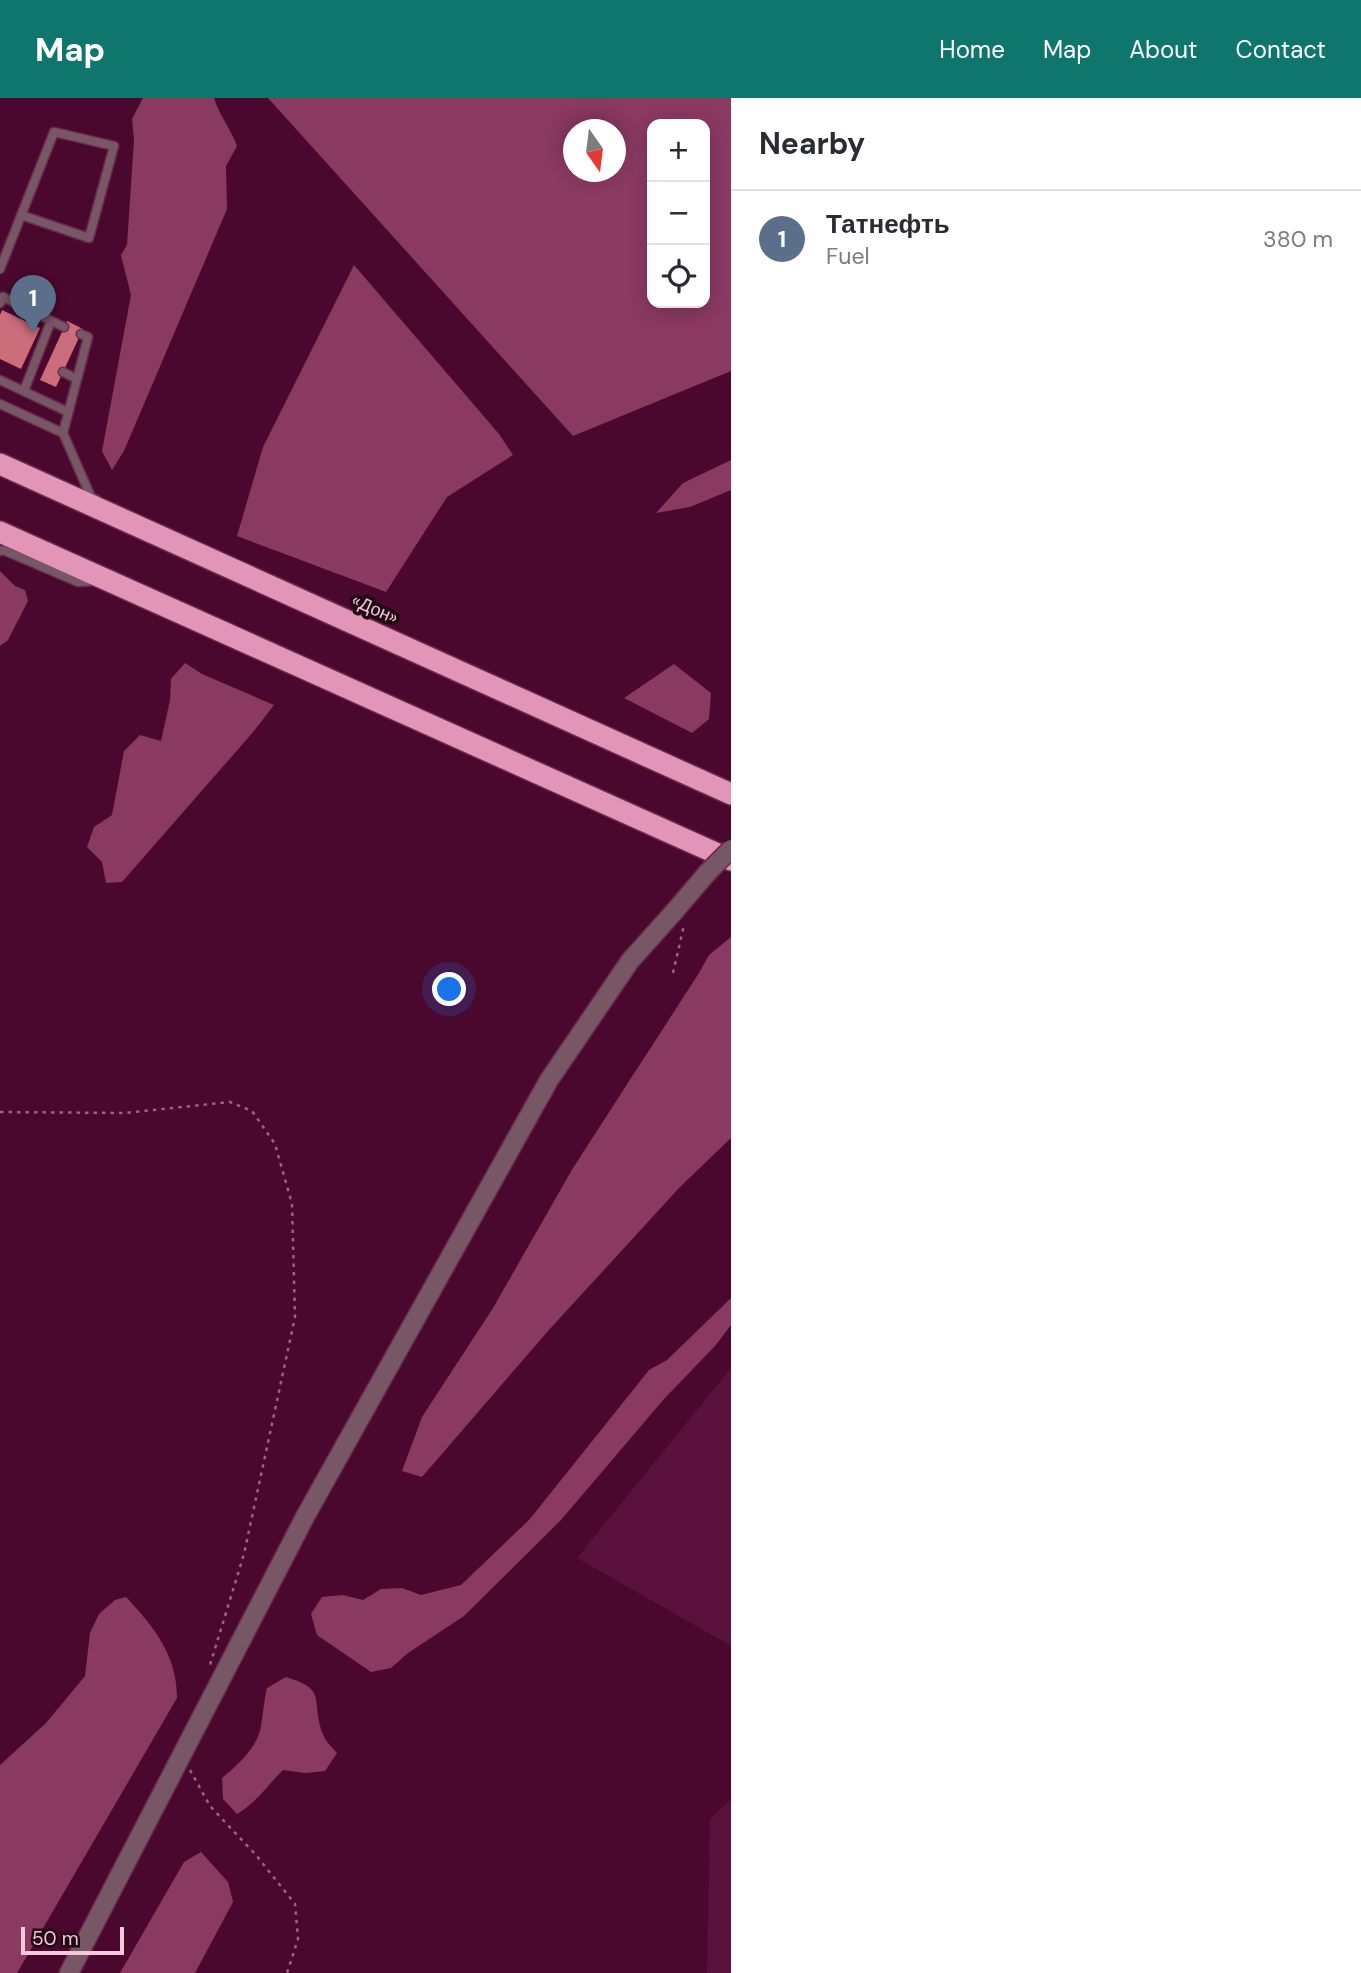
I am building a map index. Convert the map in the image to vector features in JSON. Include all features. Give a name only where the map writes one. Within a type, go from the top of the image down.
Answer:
[{"type":"highway","name":"«Дон»","points":[[0,464],[731,794]]},
{"type":"highway","points":[[0,532],[731,860]]},
{"type":"street","points":[[69,1973],[300,1527],[549,1080],[630,961],[731,849]]},
{"type":"lane","points":[[0,269],[21,215],[54,132],[114,146],[89,238],[21,215]]},
{"type":"lane","points":[[0,303],[3,297],[64,327]]},
{"type":"lane","points":[[24,391],[51,321]]},
{"type":"lane","points":[[81,334],[88,337],[63,433],[91,497],[190,542],[207,558]]},
{"type":"lane","points":[[36,359],[47,364]]},
{"type":"lane","points":[[63,372],[77,379]]},
{"type":"lane","points":[[0,380],[68,412]]},
{"type":"lane","points":[[0,404],[63,433]]},
{"type":"lane","points":[[0,551],[4,550],[78,582],[110,581]]},
{"type":"path","points":[[673,913],[686,918],[673,973]]},
{"type":"path","points":[[0,1112],[124,1113],[230,1102],[252,1111],[275,1144],[292,1204],[295,1317],[244,1554],[209,1668]]},
{"type":"path","points":[[182,1756],[210,1806],[256,1855],[295,1904],[298,1939],[288,1973]]},
{"type":"shaded area","points":[[143,98],[214,98],[237,146],[226,166],[227,209],[124,451],[112,470],[102,451],[131,295],[121,255],[127,245],[134,140],[132,119]]},
{"type":"shaded area","points":[[268,98],[731,98],[731,371],[573,436]]},
{"type":"shaded area","points":[[354,265],[499,434],[513,455],[447,497],[386,592],[237,536],[263,447]]},
{"type":"shaded area","points":[[731,460],[731,490],[690,507],[656,513],[683,483]]},
{"type":"shaded area","points":[[0,571],[15,586],[25,590],[28,601],[8,640],[0,646]]},
{"type":"shaded area","points":[[185,663],[202,674],[274,705],[122,882],[106,883],[102,862],[87,847],[94,827],[112,815],[124,751],[140,735],[161,741],[170,700],[171,679]]},
{"type":"shaded area","points":[[674,664],[711,693],[709,719],[692,733],[624,698]]},
{"type":"shaded area","points":[[731,937],[731,1138],[680,1187],[548,1331],[422,1477],[402,1471],[422,1417],[493,1308],[573,1168],[709,955]]},
{"type":"shaded area","points":[[731,1298],[731,1325],[715,1346],[664,1399],[561,1520],[464,1616],[408,1653],[391,1668],[371,1672],[317,1635],[311,1614],[322,1597],[343,1595],[363,1600],[381,1589],[402,1588],[421,1595],[461,1585],[529,1520],[649,1370],[667,1360]]},
{"type":"shaded area","points":[[731,1368],[731,1646],[577,1558]]},
{"type":"shaded area","points":[[126,1597],[146,1619],[162,1643],[173,1668],[177,1698],[17,1973],[0,1973],[0,1765],[46,1723],[85,1676],[90,1633],[99,1614],[115,1600]]},
{"type":"shaded area","points":[[286,1677],[313,1692],[324,1737],[337,1753],[325,1771],[305,1773],[283,1770],[256,1799],[237,1814],[223,1799],[222,1778],[240,1762],[256,1741],[267,1688]]},
{"type":"shaded area","points":[[731,1799],[731,1973],[707,1973],[710,1819]]},
{"type":"shaded area","points":[[201,1852],[228,1882],[233,1902],[195,1973],[120,1973],[184,1862]]},
{"type":"building","points":[[2,310],[40,328],[21,369],[0,359]]},
{"type":"building","points":[[67,321],[83,329],[56,387],[40,380]]},
{"type":"place","name":"Татнефть","points":[[33,333]]}]
